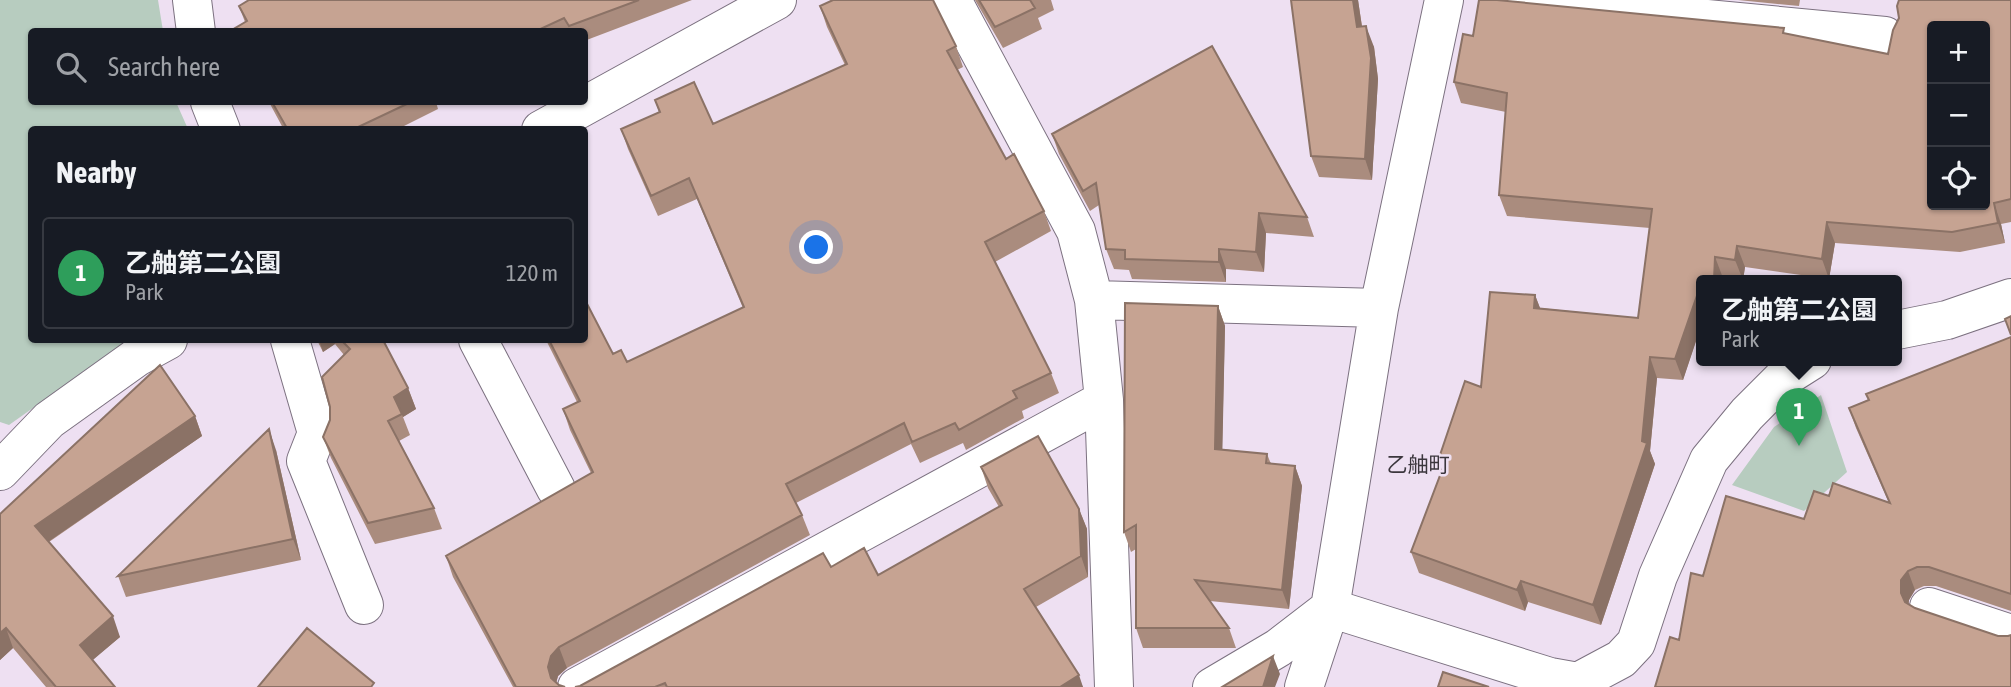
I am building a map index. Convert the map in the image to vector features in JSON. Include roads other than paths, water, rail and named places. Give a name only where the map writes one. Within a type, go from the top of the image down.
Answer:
[{"type":"street","points":[[192,0],[196,28]]},
{"type":"street","points":[[588,104],[778,0]]},
{"type":"street","points":[[952,0],[1076,231],[1094,300],[1104,400],[1114,687]]},
{"type":"street","points":[[1304,687],[1329,608],[1379,307],[1444,0]]},
{"type":"street","points":[[1509,0],[1885,36]]},
{"type":"street","points":[[211,105],[219,126]]},
{"type":"street","points":[[548,126],[587,105]]},
{"type":"street","points":[[1902,329],[1947,320],[2011,298]]},
{"type":"street","points":[[1094,300],[1379,307]]},
{"type":"street","points":[[0,471],[49,420],[137,357],[163,343]]},
{"type":"street","points":[[291,343],[317,433],[306,461],[364,606]]},
{"type":"street","points":[[480,343],[556,489]]},
{"type":"street","points":[[1329,608],[1549,677],[1578,682],[1621,659],[1636,643],[1658,576],[1709,460],[1782,379],[1803,366]]},
{"type":"street","points":[[577,687],[1104,400]]},
{"type":"street","points":[[1929,607],[2011,634]]},
{"type":"street","points":[[1212,687],[1278,648],[1329,608]]},
{"type":"place","name":"乙舳第二公園","points":[[1799,446]]},
{"type":"district","name":"乙舳町","points":[[1418,464]]}]
